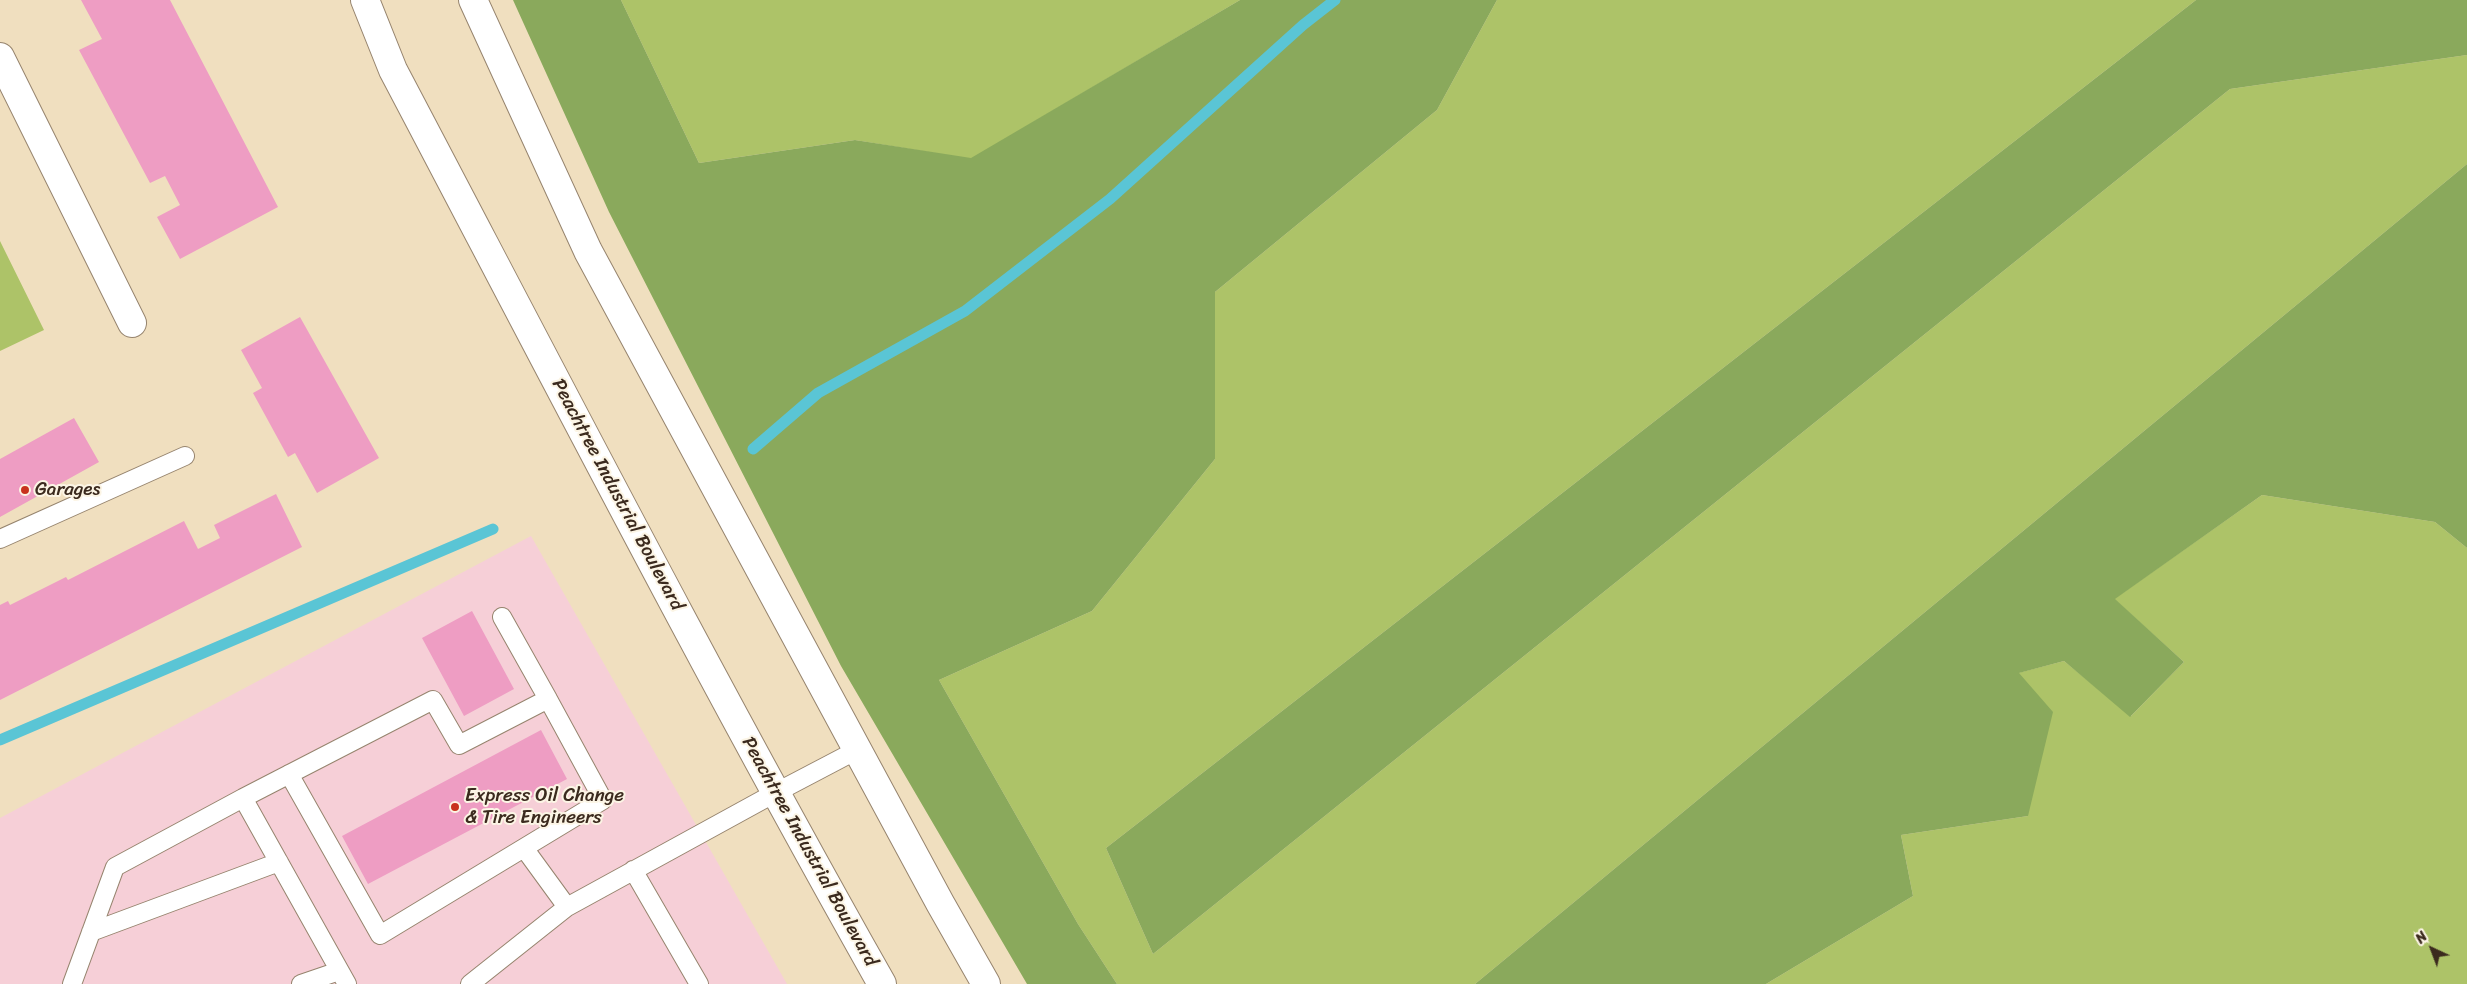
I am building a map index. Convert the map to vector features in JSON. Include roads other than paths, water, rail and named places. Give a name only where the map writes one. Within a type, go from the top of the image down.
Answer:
[{"type":"main road","name":"Peachtree Industrial Boulevard","points":[[365,0],[393,70],[775,793],[882,984]]},
{"type":"main road","points":[[473,0],[588,251],[857,750],[986,984]]},
{"type":"main road","points":[[0,57],[132,323]]},
{"type":"lane","points":[[0,539],[184,456]]},
{"type":"lane","points":[[289,774],[380,934],[603,800],[502,617]]},
{"type":"lane","points":[[72,984],[115,867],[243,798],[433,700],[459,745],[548,699]]},
{"type":"lane","points":[[470,984],[567,907],[857,750]]},
{"type":"lane","points":[[243,798],[343,977],[301,984]]},
{"type":"lane","points":[[524,848],[567,907]]},
{"type":"lane","points":[[91,932],[278,862]]},
{"type":"lane","points":[[633,870],[699,984]]},
{"type":"waterway","points":[[753,449],[818,393],[965,311],[1110,199],[1303,25],[1335,0]]},
{"type":"waterway","points":[[0,740],[493,529]]},
{"type":"place","name":"Garages","points":[[25,490]]},
{"type":"place","name":"Express Oil Change & Tire Engineers","points":[[455,807]]}]
